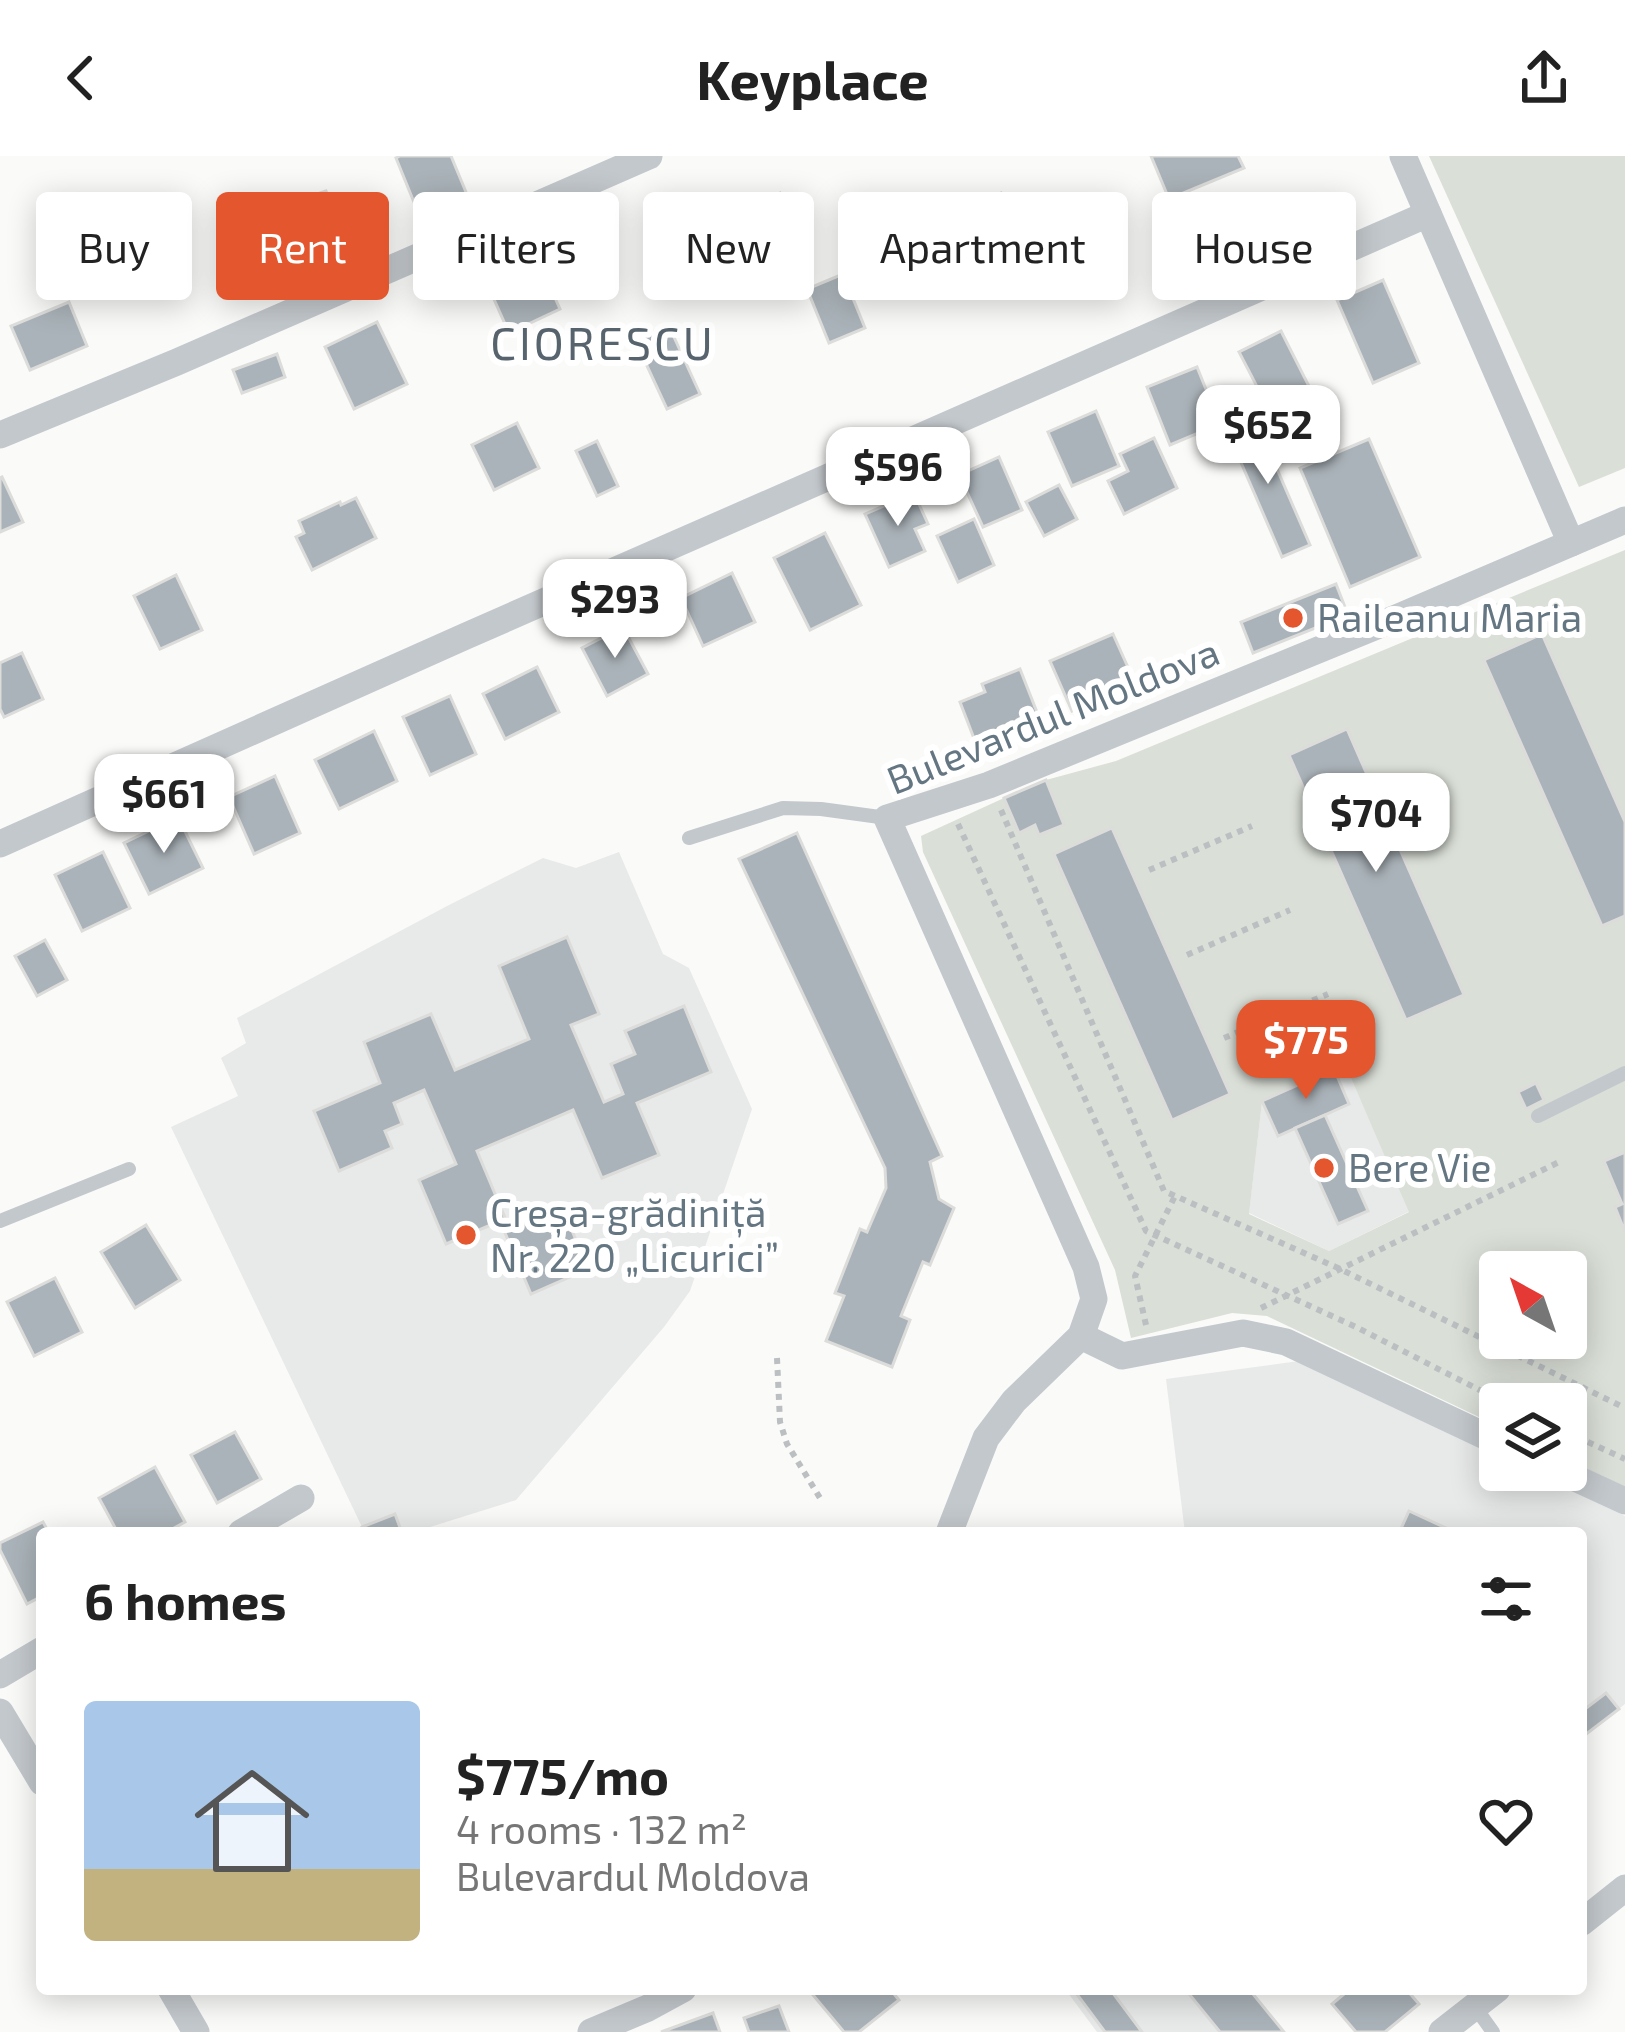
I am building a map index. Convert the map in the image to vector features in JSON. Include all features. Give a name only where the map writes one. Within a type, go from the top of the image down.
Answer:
[{"type":"street","points":[[0,435],[649,156]]},
{"type":"street","points":[[1403,156],[1571,543]]},
{"type":"street","points":[[0,844],[1428,214]]},
{"type":"street","name":"Bulevardul Moldova","points":[[1081,1336],[1094,1298],[1085,1267],[887,818],[989,785],[1625,520]]},
{"type":"street","points":[[951,1527],[986,1438],[1013,1401],[1081,1336],[1122,1356],[1243,1333],[1286,1342],[1479,1433]]},
{"type":"street","points":[[1587,1483],[1625,1501]]},
{"type":"street","points":[[251,1527],[301,1498]]},
{"type":"street","points":[[0,1675],[36,1654]]},
{"type":"street","points":[[0,1712],[36,1772]]},
{"type":"street","points":[[1587,1918],[1625,1888]]},
{"type":"street","points":[[174,1995],[196,2032]]},
{"type":"street","points":[[591,2032],[672,1995]]},
{"type":"street","points":[[1442,2032],[1486,1998]]},
{"type":"lane","points":[[689,838],[783,808],[887,818]]},
{"type":"lane","points":[[1538,1115],[1625,1073]]},
{"type":"lane","points":[[0,1221],[129,1169]]},
{"type":"lane","points":[[1486,1998],[1493,2032]]},
{"type":"path","points":[[989,785],[1164,1191],[1338,1268],[1625,1408]]},
{"type":"path","points":[[948,800],[1146,1231],[1479,1390]]},
{"type":"path","points":[[1149,870],[1252,826]]},
{"type":"path","points":[[1187,955],[1290,910]]},
{"type":"path","points":[[1223,1038],[1328,994]]},
{"type":"path","points":[[1243,1333],[1249,1315],[1285,1294],[1559,1162]]},
{"type":"path","points":[[1153,1351],[1135,1276],[1175,1196]]},
{"type":"path","points":[[777,1358],[780,1422],[787,1444],[820,1498]]},
{"type":"path","points":[[1587,1442],[1625,1459]]},
{"type":"shaded area","points":[[1429,156],[1625,156],[1625,468],[1579,487]]},
{"type":"shaded area","points":[[1625,550],[1625,1487],[1587,1469],[1587,1383],[1479,1383],[1479,1417],[1267,1316],[1232,1313],[1131,1338],[1115,1270],[923,852],[921,836],[1004,798],[1018,832],[1035,825],[1040,835],[1064,824],[1046,780],[1116,761]],"holes":[[[1345,1064],[1409,1212],[1329,1251],[1249,1214],[1262,1102]]]},
{"type":"shaded area","name":"Creșa-grădiniță Nr. 220 „Licurici”","points":[[619,852],[663,954],[689,968],[752,1109],[690,1291],[516,1500],[430,1527],[400,1527],[395,1515],[362,1527],[171,1127],[238,1096],[221,1058],[246,1043],[237,1018],[543,858],[576,868]]},
{"type":"shaded area","points":[[1345,1064],[1410,1211],[1329,1251],[1249,1213],[1262,1101]]},
{"type":"shaded area","points":[[1299,1361],[1479,1446],[1479,1491],[1573,1491],[1625,1516],[1625,1704],[1587,1733],[1587,1527],[1184,1527],[1166,1379]]},
{"type":"shaded area","points":[[1069,1995],[1254,1995],[1284,2032],[1097,2032]]},
{"type":"building","points":[[451,156],[466,192],[413,192],[413,200],[396,158]]},
{"type":"building","points":[[1151,156],[1238,156],[1244,168],[1186,192],[1166,192]]},
{"type":"building","points":[[838,276],[838,300],[854,300],[865,328],[829,343],[811,300],[814,286]]},
{"type":"building","points":[[1383,280],[1419,363],[1373,383],[1337,300],[1356,300],[1356,292]]},
{"type":"building","points":[[494,300],[556,300],[560,309],[509,333]]},
{"type":"building","points":[[69,302],[87,346],[30,370],[11,326]]},
{"type":"building","points":[[377,322],[407,384],[354,409],[325,347]]},
{"type":"building","points":[[668,324],[700,394],[667,409],[635,340]]},
{"type":"building","points":[[1281,331],[1319,406],[1278,427],[1239,352]]},
{"type":"building","points":[[277,354],[285,377],[242,393],[233,370]]},
{"type":"building","points":[[1197,367],[1220,424],[1170,445],[1147,387]]},
{"type":"building","points":[[1096,411],[1119,466],[1072,486],[1048,432]]},
{"type":"building","points":[[1254,416],[1310,545],[1282,557],[1226,428]]},
{"type":"building","points":[[517,423],[539,468],[494,490],[472,445]]},
{"type":"building","points":[[1154,438],[1177,488],[1124,514],[1108,481],[1128,471],[1120,454]]},
{"type":"building","points":[[1369,439],[1420,557],[1350,587],[1300,468]]},
{"type":"building","points":[[597,441],[618,486],[597,496],[576,451]]},
{"type":"building","points":[[999,457],[1022,510],[983,527],[959,475]]},
{"type":"building","points":[[0,478],[23,522],[0,532]]},
{"type":"building","points":[[1059,485],[1077,519],[1044,536],[1026,502]]},
{"type":"building","points":[[914,493],[928,524],[915,529],[925,551],[889,567],[865,514]]},
{"type":"building","points":[[356,498],[376,538],[312,570],[296,537],[304,533],[299,521]]},
{"type":"building","points":[[974,519],[994,565],[958,582],[937,536]]},
{"type":"building","points":[[825,533],[861,605],[810,630],[774,558]]},
{"type":"building","points":[[732,573],[755,622],[703,646],[681,598]]},
{"type":"building","points":[[176,575],[202,630],[160,649],[134,596]]},
{"type":"building","points":[[1336,584],[1348,615],[1253,653],[1241,622]]},
{"type":"building","points":[[623,627],[648,674],[607,696],[582,648]]},
{"type":"building","points":[[1113,634],[1135,683],[1072,711],[1050,661]]},
{"type":"building","points":[[1542,634],[1625,822],[1625,916],[1602,926],[1484,660]]},
{"type":"building","points":[[22,653],[43,699],[4,717],[0,663]]},
{"type":"building","points":[[537,667],[559,712],[505,739],[483,694]]},
{"type":"building","points":[[1020,669],[1042,725],[997,742],[993,734],[975,741],[960,702],[985,692],[982,684]]},
{"type":"building","points":[[450,696],[476,754],[430,775],[403,717]]},
{"type":"building","points":[[1347,729],[1464,995],[1406,1020],[1289,755]]},
{"type":"building","points":[[374,731],[397,781],[339,809],[315,760]]},
{"type":"building","points":[[275,776],[300,833],[254,854],[229,797]]},
{"type":"building","points":[[1046,780],[1064,825],[1039,835],[1035,825],[1019,833],[1004,798]]},
{"type":"building","points":[[178,817],[203,868],[149,894],[124,843]]},
{"type":"building","points":[[1112,828],[1230,1094],[1172,1120],[1054,854]]},
{"type":"building","points":[[797,833],[942,1156],[930,1162],[939,1199],[954,1208],[930,1265],[923,1262],[901,1316],[910,1320],[892,1367],[826,1341],[844,1296],[835,1293],[860,1229],[867,1232],[886,1188],[885,1168],[739,859]]},
{"type":"building","points":[[103,852],[130,908],[82,931],[55,875]]},
{"type":"building","points":[[567,937],[599,1014],[571,1025],[604,1102],[623,1094],[611,1064],[635,1054],[625,1031],[684,1006],[711,1072],[637,1103],[659,1155],[602,1178],[573,1110],[477,1151],[506,1220],[537,1207],[547,1230],[568,1221],[588,1269],[531,1294],[500,1221],[446,1244],[419,1180],[456,1164],[424,1090],[394,1103],[402,1124],[385,1131],[392,1148],[339,1171],[314,1111],[380,1083],[364,1042],[431,1014],[455,1070],[529,1039],[499,966]]},
{"type":"building","points":[[45,940],[67,980],[37,996],[15,956]]},
{"type":"building","points":[[1334,1069],[1349,1104],[1278,1136],[1262,1101]]},
{"type":"building","points":[[1536,1083],[1544,1100],[1526,1109],[1518,1092]]},
{"type":"building","points":[[1325,1115],[1368,1211],[1338,1224],[1295,1128]]},
{"type":"building","points":[[1625,1152],[1625,1232],[1615,1207],[1622,1204],[1604,1161]]},
{"type":"building","points":[[146,1225],[180,1280],[135,1308],[101,1252]]},
{"type":"building","points":[[55,1278],[82,1332],[34,1356],[7,1302]]},
{"type":"building","points":[[235,1432],[261,1479],[217,1503],[191,1455]]},
{"type":"building","points":[[155,1467],[185,1522],[176,1527],[115,1527],[99,1498]]},
{"type":"building","points":[[1409,1511],[1444,1527],[1402,1527]]},
{"type":"building","points":[[395,1514],[400,1527],[362,1527]]},
{"type":"building","points":[[43,1522],[46,1527],[36,1527],[36,1599],[27,1604],[0,1543]]},
{"type":"building","points":[[1606,1693],[1619,1709],[1587,1733],[1587,1707]]},
{"type":"building","points":[[813,1995],[895,1995],[899,2000],[859,2032],[844,2032]]},
{"type":"building","points":[[1077,1995],[1114,1995],[1142,2032],[1105,2032]]},
{"type":"building","points":[[1190,1995],[1254,1995],[1284,2032],[1220,2032]]},
{"type":"building","points":[[1343,1995],[1411,1995],[1419,2004],[1385,2032],[1356,2032],[1332,2004]]},
{"type":"building","points":[[779,2006],[789,2032],[749,2032],[744,2018]]},
{"type":"building","points":[[713,2013],[720,2032],[661,2032]]},
{"type":"place","name":"Raileanu Maria","points":[[1293,618]]},
{"type":"place","name":"Bere Vie","points":[[1324,1168]]},
{"type":"place","name":"Creșa-grădiniță Nr. 220 „Licurici”","points":[[466,1235]]},
{"type":"district","name":"CIORESCU","points":[[603,344]]}]
